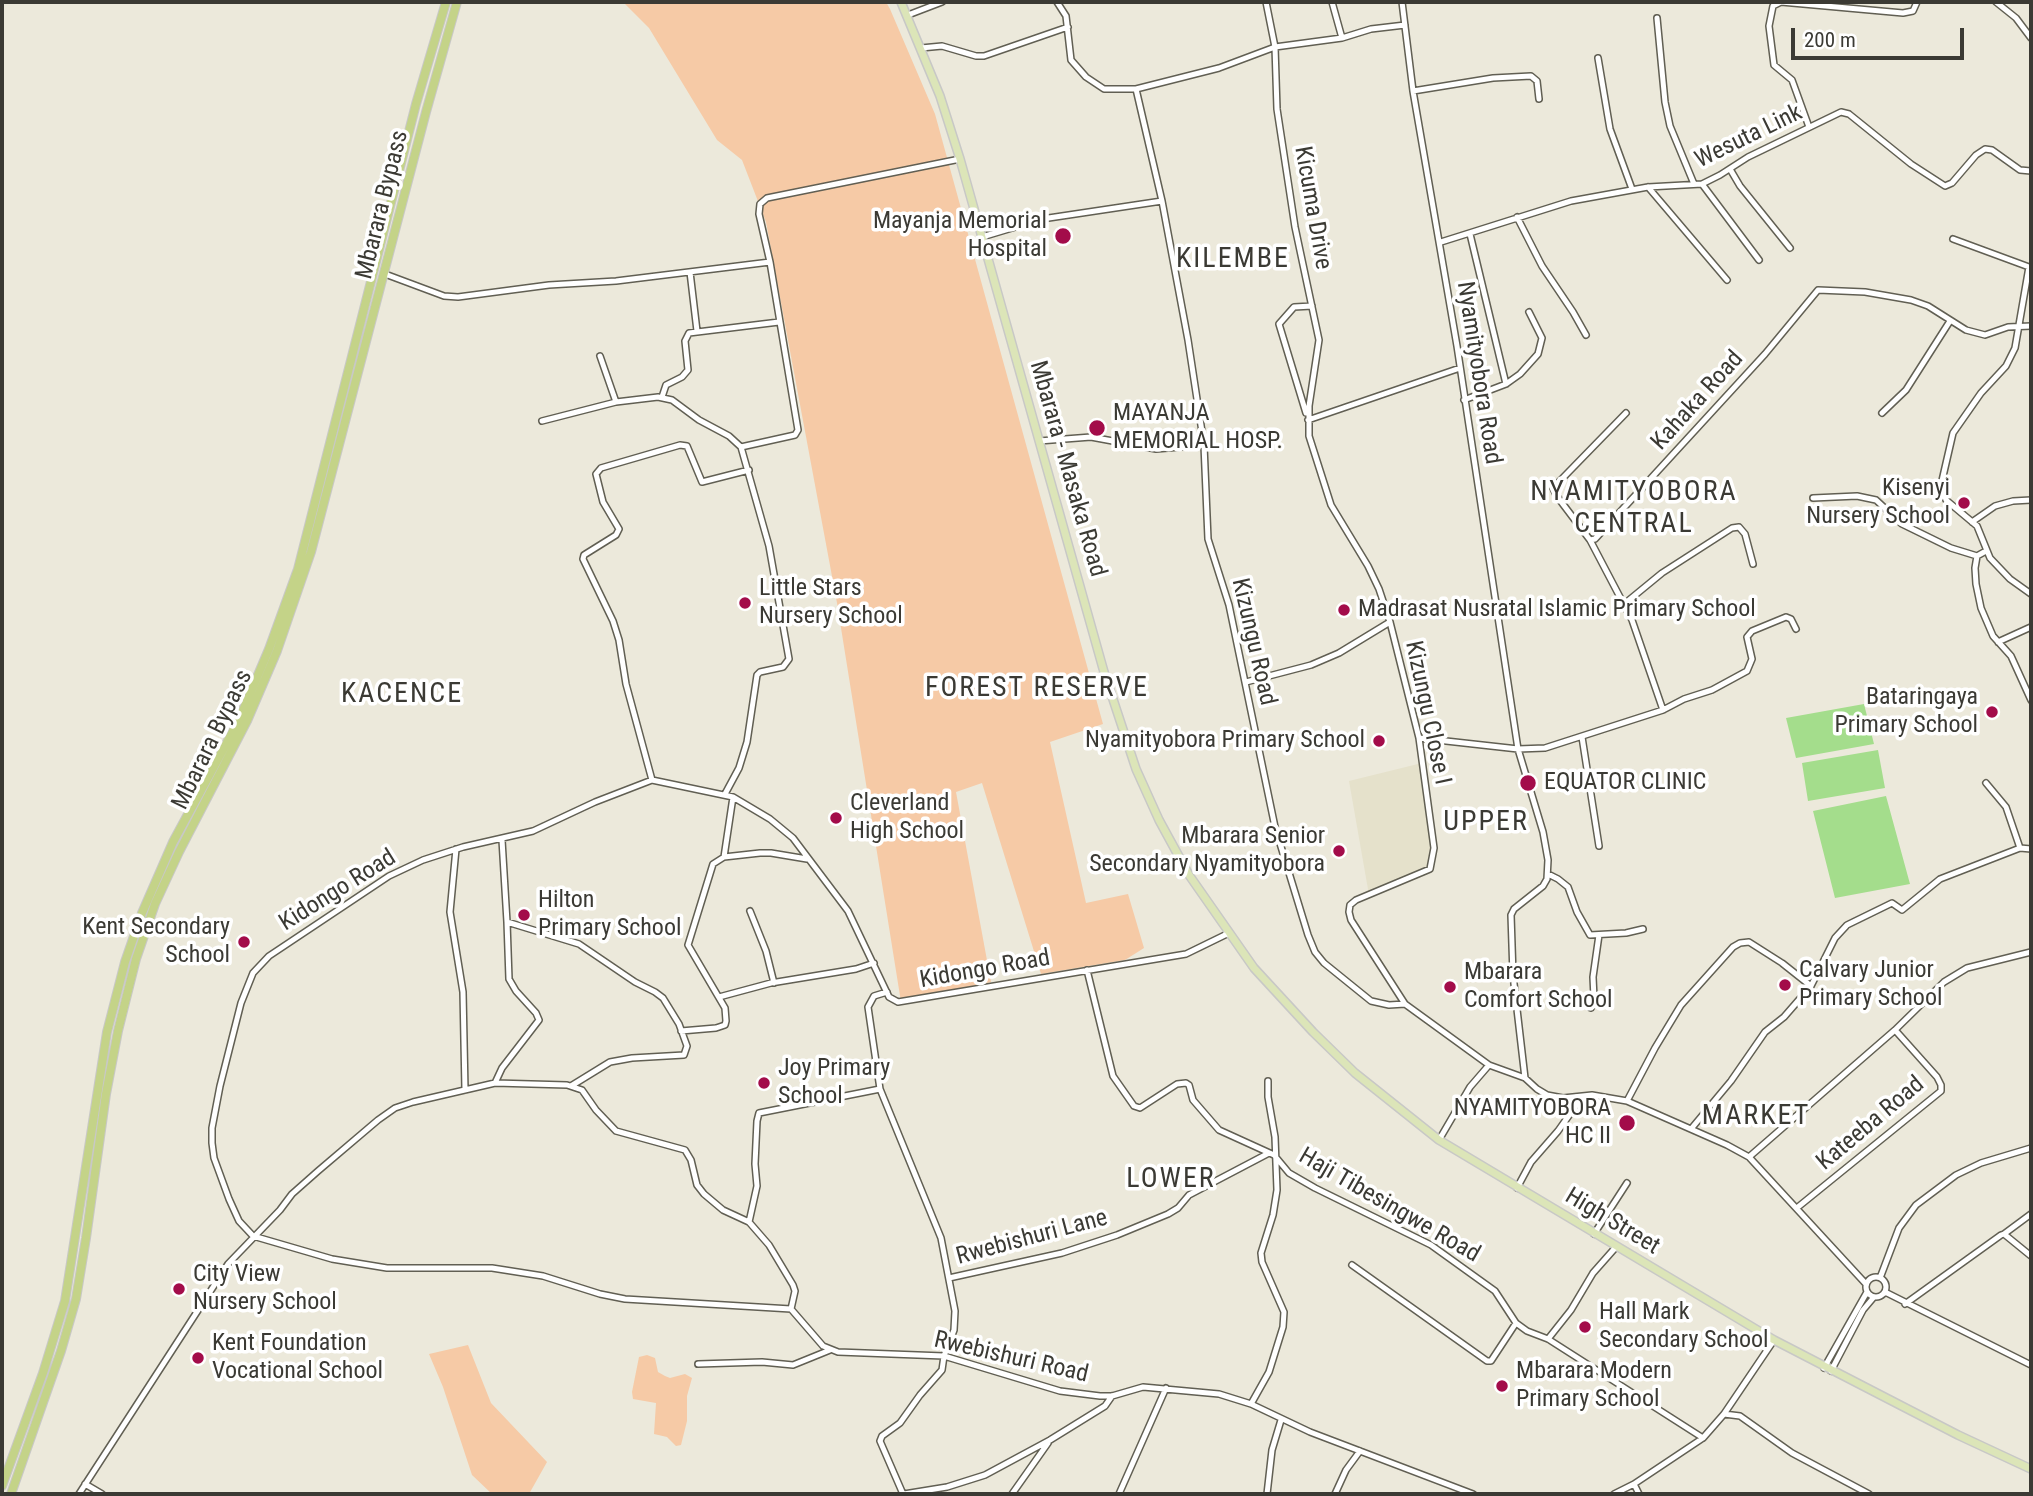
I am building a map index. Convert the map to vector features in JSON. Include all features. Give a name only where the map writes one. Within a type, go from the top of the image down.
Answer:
[{"type":"highway","name":"Mbarara Bypass","points":[[2,1486],[43,1373],[65,1301],[104,1045],[125,962],[142,912],[173,842],[238,722],[298,569],[416,104],[446,2]]},
{"type":"highway","name":"Mbarara Bypass","points":[[11,1494],[61,1351],[76,1299],[106,1094],[136,959],[155,904],[247,721],[277,652],[312,552],[429,99],[457,2]]},
{"type":"main road","name":"Mbarara - Masaka Road","points":[[901,2],[921,48],[960,159],[1104,672],[1136,769],[1159,820],[1189,875],[1229,933]]},
{"type":"main road","name":"High Street","points":[[1229,933],[1254,968],[1313,1032],[1355,1073],[1439,1140],[1774,1340],[1958,1435],[2031,1469]]},
{"type":"street","points":[[908,15],[942,2]]},
{"type":"street","points":[[1057,2],[1066,16],[1071,60],[1086,77],[1104,89],[1136,89],[1219,68],[1275,47],[1342,38],[1371,29],[1405,25]]},
{"type":"street","name":"Kicuma Drive","points":[[1266,2],[1275,47],[1279,119],[1295,227],[1319,340],[1308,420]]},
{"type":"street","points":[[1332,2],[1342,38]]},
{"type":"street","name":"Nyamityobora Road","points":[[1402,2],[1413,91],[1441,242],[1517,749],[1544,832],[1548,874]]},
{"type":"street","points":[[1810,127],[1792,80],[1774,65],[1769,26],[1773,6],[1781,2],[1903,13],[1913,11],[1917,2]]},
{"type":"street","points":[[1996,2],[2029,28],[2031,38]]},
{"type":"street","points":[[1657,18],[1663,90],[1670,127],[1694,184]]},
{"type":"street","points":[[921,48],[942,46],[984,56],[1068,27]]},
{"type":"street","points":[[1598,58],[1610,129],[1632,189]]},
{"type":"street","points":[[1413,91],[1493,78],[1531,76],[1537,82],[1539,99]]},
{"type":"street","name":"Kizungu Road","points":[[1136,89],[1162,201],[1184,315],[1204,445],[1208,539],[1229,605],[1276,827],[1315,952],[1324,963],[1371,1001],[1389,1005],[1405,1004]]},
{"type":"street","name":"Wesuta Link","points":[[1441,242],[1561,203],[1632,189],[1702,184],[1748,157],[1841,112],[1849,114],[1922,172],[1945,186],[1952,183],[1976,155],[1985,149],[1992,150],[2020,170],[2031,171]]},
{"type":"street","points":[[741,447],[795,435],[797,432],[759,208],[767,198],[960,159]]},
{"type":"street","points":[[1730,169],[1740,186],[1790,248]]},
{"type":"street","points":[[1702,184],[1759,260]]},
{"type":"street","points":[[1648,187],[1727,281]]},
{"type":"street","points":[[982,237],[1042,219],[1162,201]]},
{"type":"street","points":[[1517,217],[1542,266],[1586,335]]},
{"type":"street","points":[[1470,234],[1506,384]]},
{"type":"street","points":[[1953,239],[2029,267],[2018,339],[2006,366],[1981,393],[1952,433],[1941,478],[1942,492],[1952,507],[1972,522],[1998,568],[2031,594]]},
{"type":"street","points":[[385,274],[450,297],[770,262]]},
{"type":"street","points":[[690,272],[697,331]]},
{"type":"street","name":"Kahaka Road","points":[[1590,540],[1595,539],[1765,354],[1818,290],[1900,297],[1928,306],[1966,330],[1985,335],[2018,326],[2031,326]]},
{"type":"street","points":[[1312,306],[1294,307],[1279,324],[1308,420],[1460,368]]},
{"type":"street","points":[[1464,400],[1506,384],[1538,354],[1541,333],[1529,312]]},
{"type":"street","points":[[662,397],[666,386],[682,377],[688,370],[685,338],[689,333],[779,321]]},
{"type":"street","points":[[1882,413],[1906,390],[1950,321]]},
{"type":"street","points":[[600,356],[616,402]]},
{"type":"street","points":[[542,421],[616,402],[662,397],[672,400],[699,420],[729,436],[741,447],[769,546],[789,659],[783,667],[760,671],[757,674],[747,742],[739,768],[725,794]]},
{"type":"street","points":[[1626,413],[1553,488],[1590,540],[1616,587],[1643,646],[1663,710]]},
{"type":"street","name":"Kizungu Close I","points":[[1308,420],[1311,443],[1331,505],[1368,566],[1390,622],[1419,738],[1434,848],[1430,870],[1356,900],[1350,905],[1349,912],[1351,920],[1405,1004]]},
{"type":"street","points":[[1039,441],[1091,437],[1156,449],[1204,445]]},
{"type":"street","points":[[652,780],[626,684],[619,640],[613,621],[583,559],[584,555],[616,535],[619,529],[603,502],[596,474],[601,468],[680,445],[687,446],[702,482],[749,470]]},
{"type":"street","points":[[1813,498],[1857,496],[1876,500],[1902,524],[1951,548],[1977,556],[1986,551]]},
{"type":"street","points":[[1972,522],[1995,506],[2013,500],[2031,500]]},
{"type":"street","points":[[1623,605],[1662,573],[1731,528],[1740,527],[1745,534],[1753,564]]},
{"type":"street","points":[[1977,556],[1975,575],[1978,594],[1989,629],[2011,656],[2031,700]]},
{"type":"street","points":[[1419,738],[1517,749],[1545,747],[1582,737],[1663,710],[1684,699],[1712,690],[1747,671],[1752,659],[1747,637],[1752,631],[1786,617],[1791,619],[1796,629]]},
{"type":"street","points":[[1246,682],[1311,665],[1339,653],[1390,622]]},
{"type":"street","points":[[1998,642],[2031,627]]},
{"type":"street","points":[[1582,737],[1599,846]]},
{"type":"street","name":"Kidongo Road","points":[[253,1236],[239,1221],[229,1199],[214,1158],[212,1143],[220,1086],[241,1003],[253,973],[269,956],[389,876],[423,860],[456,849],[533,831],[595,802],[652,780],[733,797],[770,819],[793,838],[848,911],[893,1000],[909,1002],[1186,954],[1229,933]]},
{"type":"street","points":[[1986,783],[2006,807],[2020,848]]},
{"type":"street","points":[[724,857],[733,797]]},
{"type":"street","points":[[495,1083],[502,1068],[539,1020],[509,979],[502,839]]},
{"type":"street","points":[[1691,1129],[1731,1081],[1765,1032],[1784,1017],[1811,986],[1835,938],[1847,925],[1892,903],[1902,910],[1940,879],[2020,848],[2031,849]]},
{"type":"street","points":[[456,849],[450,912],[463,992],[465,1090]]},
{"type":"street","points":[[681,1031],[716,1028],[725,1025],[727,1017],[719,997],[688,945],[713,864],[724,857],[771,853],[807,859]]},
{"type":"street","points":[[1525,1079],[1513,975],[1511,923],[1514,909],[1544,886],[1548,874],[1569,887],[1590,935],[1643,929]]},
{"type":"street","points":[[750,911],[766,951],[774,983]]},
{"type":"street","points":[[507,922],[579,944],[663,998],[687,1046],[684,1055],[610,1062],[571,1086]]},
{"type":"street","points":[[1591,1008],[1599,935]]},
{"type":"street","points":[[1627,1101],[1681,1005],[1733,947],[1749,942],[1811,986]]},
{"type":"street","points":[[1749,1157],[1957,973],[2007,956],[2031,952]]},
{"type":"street","points":[[719,997],[874,963]]},
{"type":"street","name":"Haji Tibesingwe Road","points":[[1087,970],[1113,1076],[1134,1106],[1140,1108],[1178,1084],[1186,1083],[1193,1100],[1219,1130],[1272,1154],[1289,1173],[1332,1197],[1431,1245],[1494,1291],[1516,1323],[1527,1331],[1548,1339],[1703,1438]]},
{"type":"street","points":[[887,992],[874,996],[867,1007],[880,1089],[937,1228],[955,1311],[954,1330],[944,1356],[942,1370],[900,1423],[882,1436],[880,1441],[904,1494],[947,1487],[985,1475],[1105,1406],[1112,1396]]},
{"type":"street","points":[[1405,1004],[1489,1065],[1525,1079],[1547,1095],[1563,1098],[1605,1096],[1627,1101],[1749,1157],[1798,1207],[1866,1284],[1867,1292],[1828,1369]]},
{"type":"street","name":"Kateeba Road","points":[[1798,1207],[1941,1091],[1937,1077],[1895,1030]]},
{"type":"street","points":[[1439,1140],[1470,1087],[1489,1065]]},
{"type":"street","points":[[1251,1404],[1269,1372],[1283,1327],[1284,1312],[1262,1262],[1261,1253],[1273,1215],[1276,1190],[1272,1154],[1275,1138],[1268,1082]]},
{"type":"street","points":[[79,1494],[228,1264],[292,1194],[395,1108],[495,1083],[571,1086],[586,1094],[615,1131],[685,1150],[691,1160],[696,1185],[723,1210],[749,1222],[769,1245],[792,1281],[795,1291],[791,1309]]},
{"type":"street","points":[[749,1222],[757,1186],[755,1164],[759,1114],[880,1089]]},
{"type":"street","points":[[1516,1188],[1531,1162],[1558,1131],[1582,1097]]},
{"type":"street","points":[[1880,1278],[1899,1227],[1916,1205],[1956,1175],[1981,1163],[2031,1148]]},
{"type":"street","name":"Rwebishuri Lane","points":[[949,1278],[1062,1253],[1117,1235],[1168,1214],[1178,1208],[1189,1195],[1272,1154]]},
{"type":"street","points":[[1594,1234],[1627,1183]]},
{"type":"street","points":[[1905,1304],[2031,1214]]},
{"type":"street","points":[[2004,1234],[2031,1256]]},
{"type":"street","points":[[253,1236],[331,1259],[387,1268],[492,1268],[543,1276],[625,1299],[791,1309],[811,1335],[830,1350],[793,1365],[762,1362],[698,1364]]},
{"type":"street","points":[[1548,1339],[1571,1310],[1593,1273],[1616,1247]]},
{"type":"street","points":[[1352,1265],[1488,1361],[1491,1361],[1516,1323]]},
{"type":"street","points":[[1866,1284],[1872,1278],[1880,1278]]},
{"type":"street","points":[[1828,1369],[1863,1310],[1874,1297],[1885,1292],[1885,1284],[1880,1278]]},
{"type":"street","points":[[1867,1292],[1874,1297]]},
{"type":"street","points":[[1885,1292],[2031,1365]]},
{"type":"street","points":[[1614,1494],[1634,1484],[1703,1438],[1724,1414],[1774,1340]]},
{"type":"street","name":"Rwebishuri Road","points":[[830,1350],[944,1356],[1060,1391],[1112,1396],[1143,1387],[1219,1394],[1251,1404],[1281,1420],[1473,1494]]},
{"type":"street","points":[[1118,1494],[1166,1388]]},
{"type":"street","points":[[1724,1414],[1740,1416],[1792,1453],[1869,1494]]},
{"type":"street","points":[[1267,1494],[1272,1450],[1281,1420]]},
{"type":"street","points":[[1012,1494],[1050,1440]]},
{"type":"street","points":[[1335,1494],[1346,1470],[1360,1451]]},
{"type":"street","points":[[85,1484],[102,1494]]},
{"type":"street","points":[[1634,1484],[1639,1494]]},
{"type":"shaded area","points":[[623,2],[886,2],[890,9],[935,114],[1103,724],[1050,742],[1086,903],[1128,894],[1144,948],[1125,960],[1041,974],[982,783],[956,792],[991,982],[901,1002],[837,603],[766,222],[742,160],[717,140],[649,28]]},
{"type":"shaded area","points":[[1864,704],[1874,744],[1796,758],[1786,718]]},
{"type":"shaded area","points":[[1878,750],[1885,788],[1808,801],[1802,763]]},
{"type":"shaded area","points":[[1422,763],[1433,860],[1430,869],[1369,895],[1349,781]]},
{"type":"shaded area","points":[[1886,796],[1910,884],[1835,898],[1813,811]]},
{"type":"shaded area","points":[[468,1345],[491,1403],[547,1462],[529,1494],[492,1494],[472,1475],[443,1387],[429,1354]]},
{"type":"shaded area","points":[[647,1355],[655,1358],[658,1372],[665,1376],[670,1378],[685,1374],[692,1378],[681,1445],[676,1446],[667,1437],[654,1434],[656,1403],[633,1399],[639,1357]]},
{"type":"place","name":"Mayanja Memorial Hospital","points":[[1063,236]]},
{"type":"place","name":"MAYANJA MEMORIAL HOSP.","points":[[1097,428]]},
{"type":"place","name":"Kisenyi Nursery School","points":[[1964,503]]},
{"type":"place","name":"Little Stars Nursery School","points":[[745,603]]},
{"type":"place","name":"Madrasat Nusratal Islamic Primary School","points":[[1344,610]]},
{"type":"place","name":"Bataringaya Primary School","points":[[1992,712]]},
{"type":"place","name":"Nyamityobora Primary School","points":[[1379,741]]},
{"type":"place","name":"EQUATOR CLINIC","points":[[1528,783]]},
{"type":"place","name":"Cleverland High School","points":[[836,818]]},
{"type":"place","name":"Mbarara Senior Secondary Nyamityobora","points":[[1339,851]]},
{"type":"place","name":"Hilton Primary School","points":[[524,915]]},
{"type":"place","name":"Kent Secondary School","points":[[244,942]]},
{"type":"place","name":"Calvary Junior Primary School","points":[[1785,985]]},
{"type":"place","name":"Mbarara Comfort School","points":[[1450,987]]},
{"type":"place","name":"Joy Primary School","points":[[764,1083]]},
{"type":"place","name":"NYAMITYOBORA HC II","points":[[1627,1123]]},
{"type":"place","name":"City View Nursery School","points":[[179,1289]]},
{"type":"place","name":"Hall Mark Secondary School","points":[[1585,1327]]},
{"type":"place","name":"Kent Foundation Vocational School","points":[[198,1358]]},
{"type":"place","name":"Mbarara Modern Primary School","points":[[1502,1386]]},
{"type":"district","name":"KILEMBE","points":[[1233,260]]},
{"type":"district","name":"NYAMITYOBORA CENTRAL","points":[[1634,509]]},
{"type":"district","name":"FOREST RESERVE","points":[[1037,689]]},
{"type":"district","name":"KACENCE","points":[[402,695]]},
{"type":"district","name":"UPPER","points":[[1486,823]]},
{"type":"district","name":"MARKET","points":[[1756,1117]]},
{"type":"district","name":"LOWER","points":[[1171,1180]]}]
